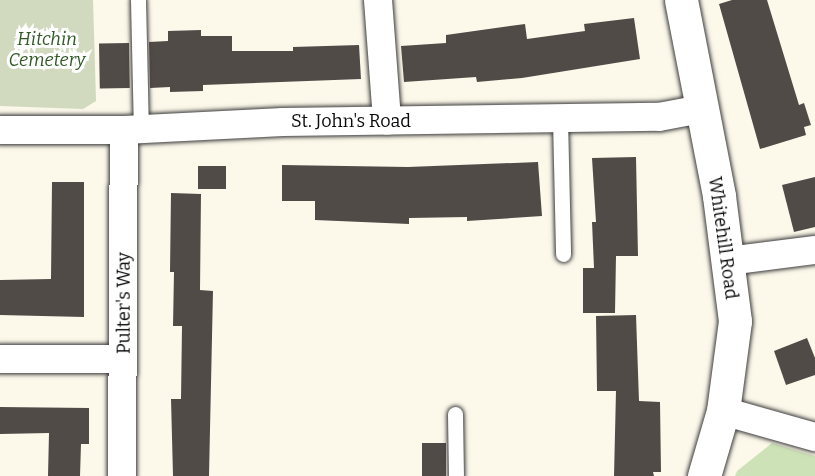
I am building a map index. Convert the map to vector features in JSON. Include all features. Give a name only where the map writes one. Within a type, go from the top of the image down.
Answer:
[{"type":"street","points":[[378,0],[387,121]]},
{"type":"street","name":"Whitehill Road","points":[[681,0],[719,196],[735,321],[723,411],[704,476]]},
{"type":"street","name":"St. John's Road","points":[[0,130],[133,129],[283,122],[659,117],[701,109]]},
{"type":"street","name":"Pulter's Way","points":[[122,476],[123,359],[133,129]]},
{"type":"street","points":[[728,261],[815,250]]},
{"type":"street","points":[[0,359],[123,359]]},
{"type":"street","points":[[723,411],[815,437]]},
{"type":"lane","points":[[133,129],[138,0]]},
{"type":"lane","points":[[560,118],[563,254]]},
{"type":"lane","points":[[455,414],[456,476]]},
{"type":"green space","name":"Hitchin Cemetery","points":[[0,0],[93,0],[96,101],[83,109],[0,106]]},
{"type":"green space","points":[[772,443],[815,456],[815,476],[735,476],[737,471]]},
{"type":"building","points":[[732,0],[767,0],[799,105],[804,103],[811,125],[804,127],[806,135],[760,149],[719,4]]},
{"type":"building","points":[[634,18],[640,59],[522,78],[477,82],[476,77],[404,82],[401,46],[446,43],[446,35],[525,24],[527,39],[585,31],[584,24]]},
{"type":"building","points":[[201,30],[201,36],[232,36],[232,51],[293,51],[293,47],[359,45],[361,79],[203,85],[203,91],[170,92],[170,87],[150,88],[149,42],[168,41],[168,31]]},
{"type":"building","points":[[129,43],[130,88],[100,89],[99,44]]},
{"type":"building","points":[[636,157],[638,256],[616,256],[615,313],[583,313],[583,268],[594,268],[592,222],[596,222],[592,158]]},
{"type":"building","points":[[538,162],[542,216],[467,221],[467,217],[409,218],[409,224],[315,220],[315,201],[282,201],[282,165],[408,167]]},
{"type":"building","points":[[198,166],[226,166],[226,189],[198,189]]},
{"type":"building","points":[[815,177],[815,227],[794,232],[782,185]]},
{"type":"building","points":[[52,182],[84,182],[84,317],[0,315],[0,280],[51,279]]},
{"type":"building","points":[[171,193],[201,194],[200,290],[213,291],[209,476],[173,476],[171,399],[181,399],[182,326],[173,326],[174,272],[170,272]]},
{"type":"building","points":[[636,315],[639,401],[660,402],[661,472],[653,472],[654,476],[614,476],[616,391],[597,391],[596,316]]},
{"type":"building","points":[[807,338],[815,358],[815,375],[786,385],[774,351]]},
{"type":"building","points":[[0,407],[89,408],[89,444],[81,444],[80,476],[48,476],[49,433],[0,434]]},
{"type":"building","points":[[422,443],[446,443],[446,476],[422,476]]}]
